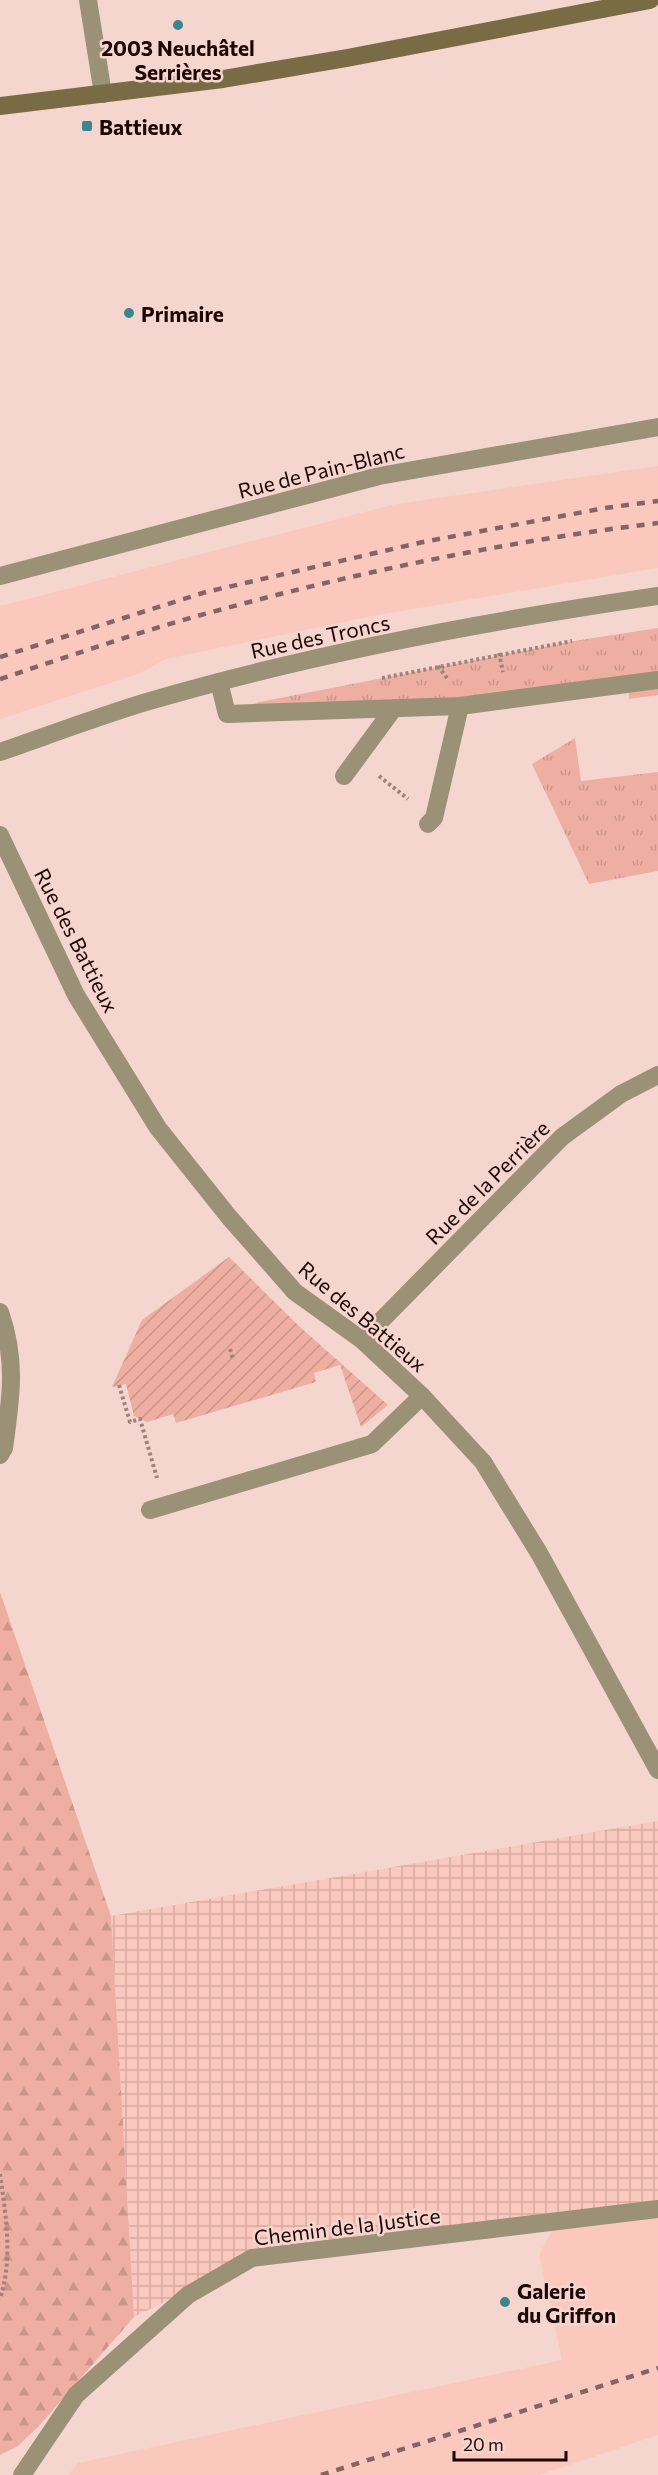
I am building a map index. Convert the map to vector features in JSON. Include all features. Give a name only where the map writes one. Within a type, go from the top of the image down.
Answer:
[{"type":"street","points":[[88,0],[103,94]]},
{"type":"street","points":[[0,106],[224,78],[336,60],[650,0]]},
{"type":"street","name":"Rue de Pain-Blanc","points":[[0,576],[379,476],[658,427]]},
{"type":"street","name":"Rue des Troncs","points":[[0,752],[146,702],[307,660],[557,611],[658,596]]},
{"type":"street","points":[[219,682],[227,714],[460,705],[629,691],[658,680]]},
{"type":"street","points":[[428,824],[434,818],[460,705]]},
{"type":"street","points":[[344,776],[394,708]]},
{"type":"street","name":"Rue des Battieux","points":[[0,835],[76,995],[158,1128],[229,1217],[296,1292],[362,1340],[422,1396],[483,1462],[538,1553],[658,1770]]},
{"type":"street","name":"Rue de la Perrière","points":[[362,1340],[562,1137],[621,1094],[658,1075]]},
{"type":"street","points":[[0,1312],[9,1338],[12,1392],[4,1448],[0,1455]]},
{"type":"street","points":[[157,1508],[372,1444],[422,1396]]},
{"type":"street","name":"Chemin de la Justice","points":[[22,2475],[76,2396],[188,2295],[252,2258],[658,2209]]},
{"type":"path","points":[[494,623],[503,676]]},
{"type":"path","points":[[371,680],[574,641]]},
{"type":"path","points":[[230,1349],[233,1359]]},
{"type":"path","points":[[119,1385],[129,1422],[140,1419],[157,1508]]},
{"type":"path","points":[[0,2174],[7,2225],[8,2254],[0,2300]]},
{"type":"shaded area","points":[[658,466],[658,568],[378,615],[166,659],[138,674],[0,719],[0,606],[396,504]]},
{"type":"shaded area","points":[[658,1821],[658,2209],[253,2258],[134,2317],[111,1916]]},
{"type":"shaded area","points":[[658,2209],[658,2435],[539,2475],[68,2475],[78,2463],[562,2360],[539,2254],[557,2222]]},
{"type":"green space","points":[[658,628],[658,695],[629,699],[628,684],[460,706],[227,714],[259,702],[574,641]]},
{"type":"green space","points":[[575,738],[581,781],[658,772],[658,871],[589,884],[532,764]]},
{"type":"green space","points":[[229,1257],[300,1327],[388,1405],[361,1427],[340,1365],[314,1373],[316,1382],[176,1423],[173,1414],[147,1422],[134,1416],[126,1384],[112,1387],[142,1320]]},
{"type":"green space","points":[[0,1592],[111,1916],[134,2317],[38,2427],[18,2446],[0,2455]]},
{"type":"railway","points":[[0,657],[206,592],[423,542],[605,508],[658,501]]},
{"type":"railway","points":[[0,679],[159,627],[267,597],[434,559],[546,539],[658,523]]},
{"type":"railway","points":[[321,2475],[658,2368]]},
{"type":"place","name":"2003 Neuchâtel Serrières","points":[[178,25]]},
{"type":"place","name":"Battieux","points":[[87,126]]},
{"type":"place","name":"Primaire","points":[[129,313]]},
{"type":"place","name":"Galerie du Griffon","points":[[505,2302]]}]
